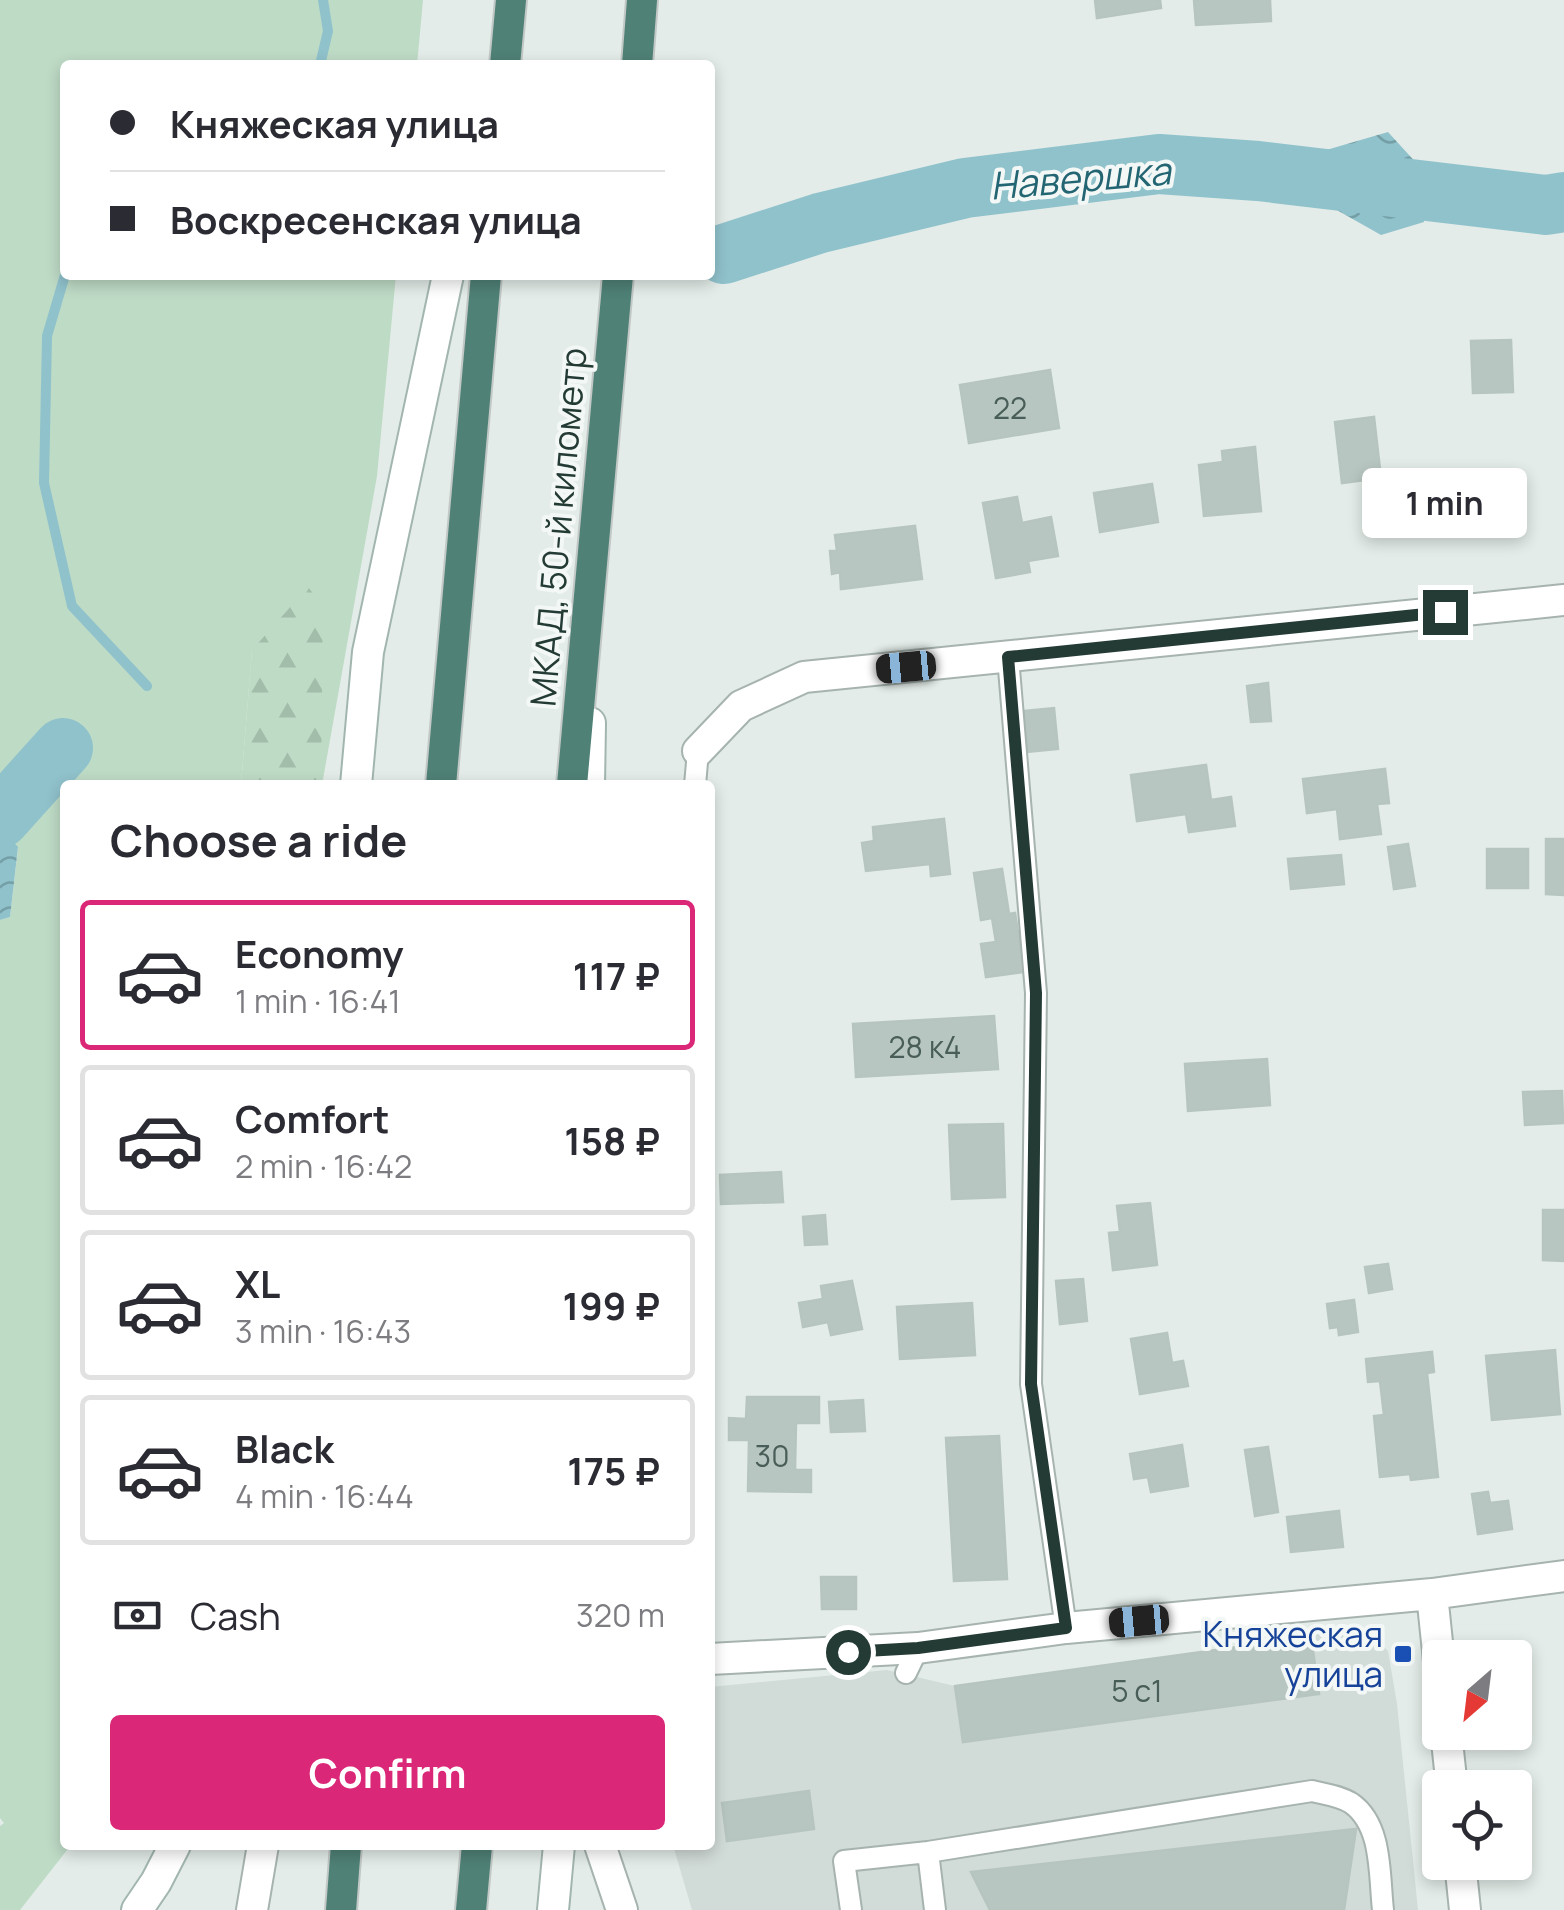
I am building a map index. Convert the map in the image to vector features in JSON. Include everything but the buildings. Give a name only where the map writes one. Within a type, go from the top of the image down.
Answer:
[{"type":"highway","points":[[505,60],[508,0]]},
{"type":"highway","points":[[637,60],[642,0]]},
{"type":"highway","points":[[441,780],[486,280]]},
{"type":"highway","name":"МКАД, 50-й километр","points":[[572,780],[618,280]]},
{"type":"highway","points":[[340,1910],[346,1850]]},
{"type":"highway","points":[[472,1910],[477,1850]]},
{"type":"street","points":[[493,60],[508,0]]},
{"type":"street","points":[[356,780],[368,652],[447,280]]},
{"type":"street","points":[[589,780],[592,570]]},
{"type":"street","points":[[698,751],[740,706],[804,677],[1564,600]]},
{"type":"street","points":[[715,1659],[912,1661],[1066,1628],[1432,1594],[1564,1576]]},
{"type":"street","points":[[1432,1594],[1437,1640]]},
{"type":"street","points":[[137,1910],[172,1850]]},
{"type":"street","points":[[252,1910],[262,1850]]},
{"type":"street","points":[[553,1910],[559,1850]]},
{"type":"street","points":[[602,1850],[622,1910]]},
{"type":"street","points":[[1462,1880],[1464,1910]]},
{"type":"lane","points":[[1008,657],[1036,993],[1031,1384],[1066,1628]]},
{"type":"lane","points":[[695,780],[698,751]]},
{"type":"lane","points":[[851,1910],[844,1861],[928,1852],[1312,1791],[1351,1803],[1371,1828],[1382,1910]]},
{"type":"lane","points":[[928,1852],[935,1910]]},
{"type":"shaded area","points":[[1358,1629],[1372,1635],[1388,1651],[1418,1910],[692,1910],[674,1850],[715,1850],[715,1687],[887,1670],[955,1686],[1311,1638],[1318,1631]]},
{"type":"green space","points":[[0,0],[423,0],[417,60],[60,60],[60,280],[396,280],[377,476],[323,780],[319,780],[252,650],[241,780],[60,780],[60,1850],[67,1850],[20,1910],[0,1910],[0,1826],[4,1823],[0,1818],[0,920],[10,917],[18,848],[0,826]]},
{"type":"green space","points":[[308,587],[323,606],[321,780],[241,780],[252,650]]},
{"type":"water","points":[[1388,132],[1420,167],[1424,222],[1381,235],[1289,183],[1316,153]]},
{"type":"water","points":[[0,826],[18,847],[10,917],[0,920]]},
{"type":"waterway","points":[[321,60],[328,31],[323,0]]},
{"type":"waterway","name":"Навершка","points":[[724,254],[820,223],[965,188],[1159,164],[1258,171],[1546,205],[1564,202]]},
{"type":"waterway","points":[[64,280],[47,336],[44,483],[72,606],[147,686]]},
{"type":"waterway","name":"Навершка","points":[[0,818],[63,748]]},
{"type":"place","name":"Княжеская улица","points":[[1403,1654]]},
{"type":"route","points":[[848,1652],[918,1648],[1066,1628],[1031,1384],[1036,993],[1008,657],[1445,612]]}]
